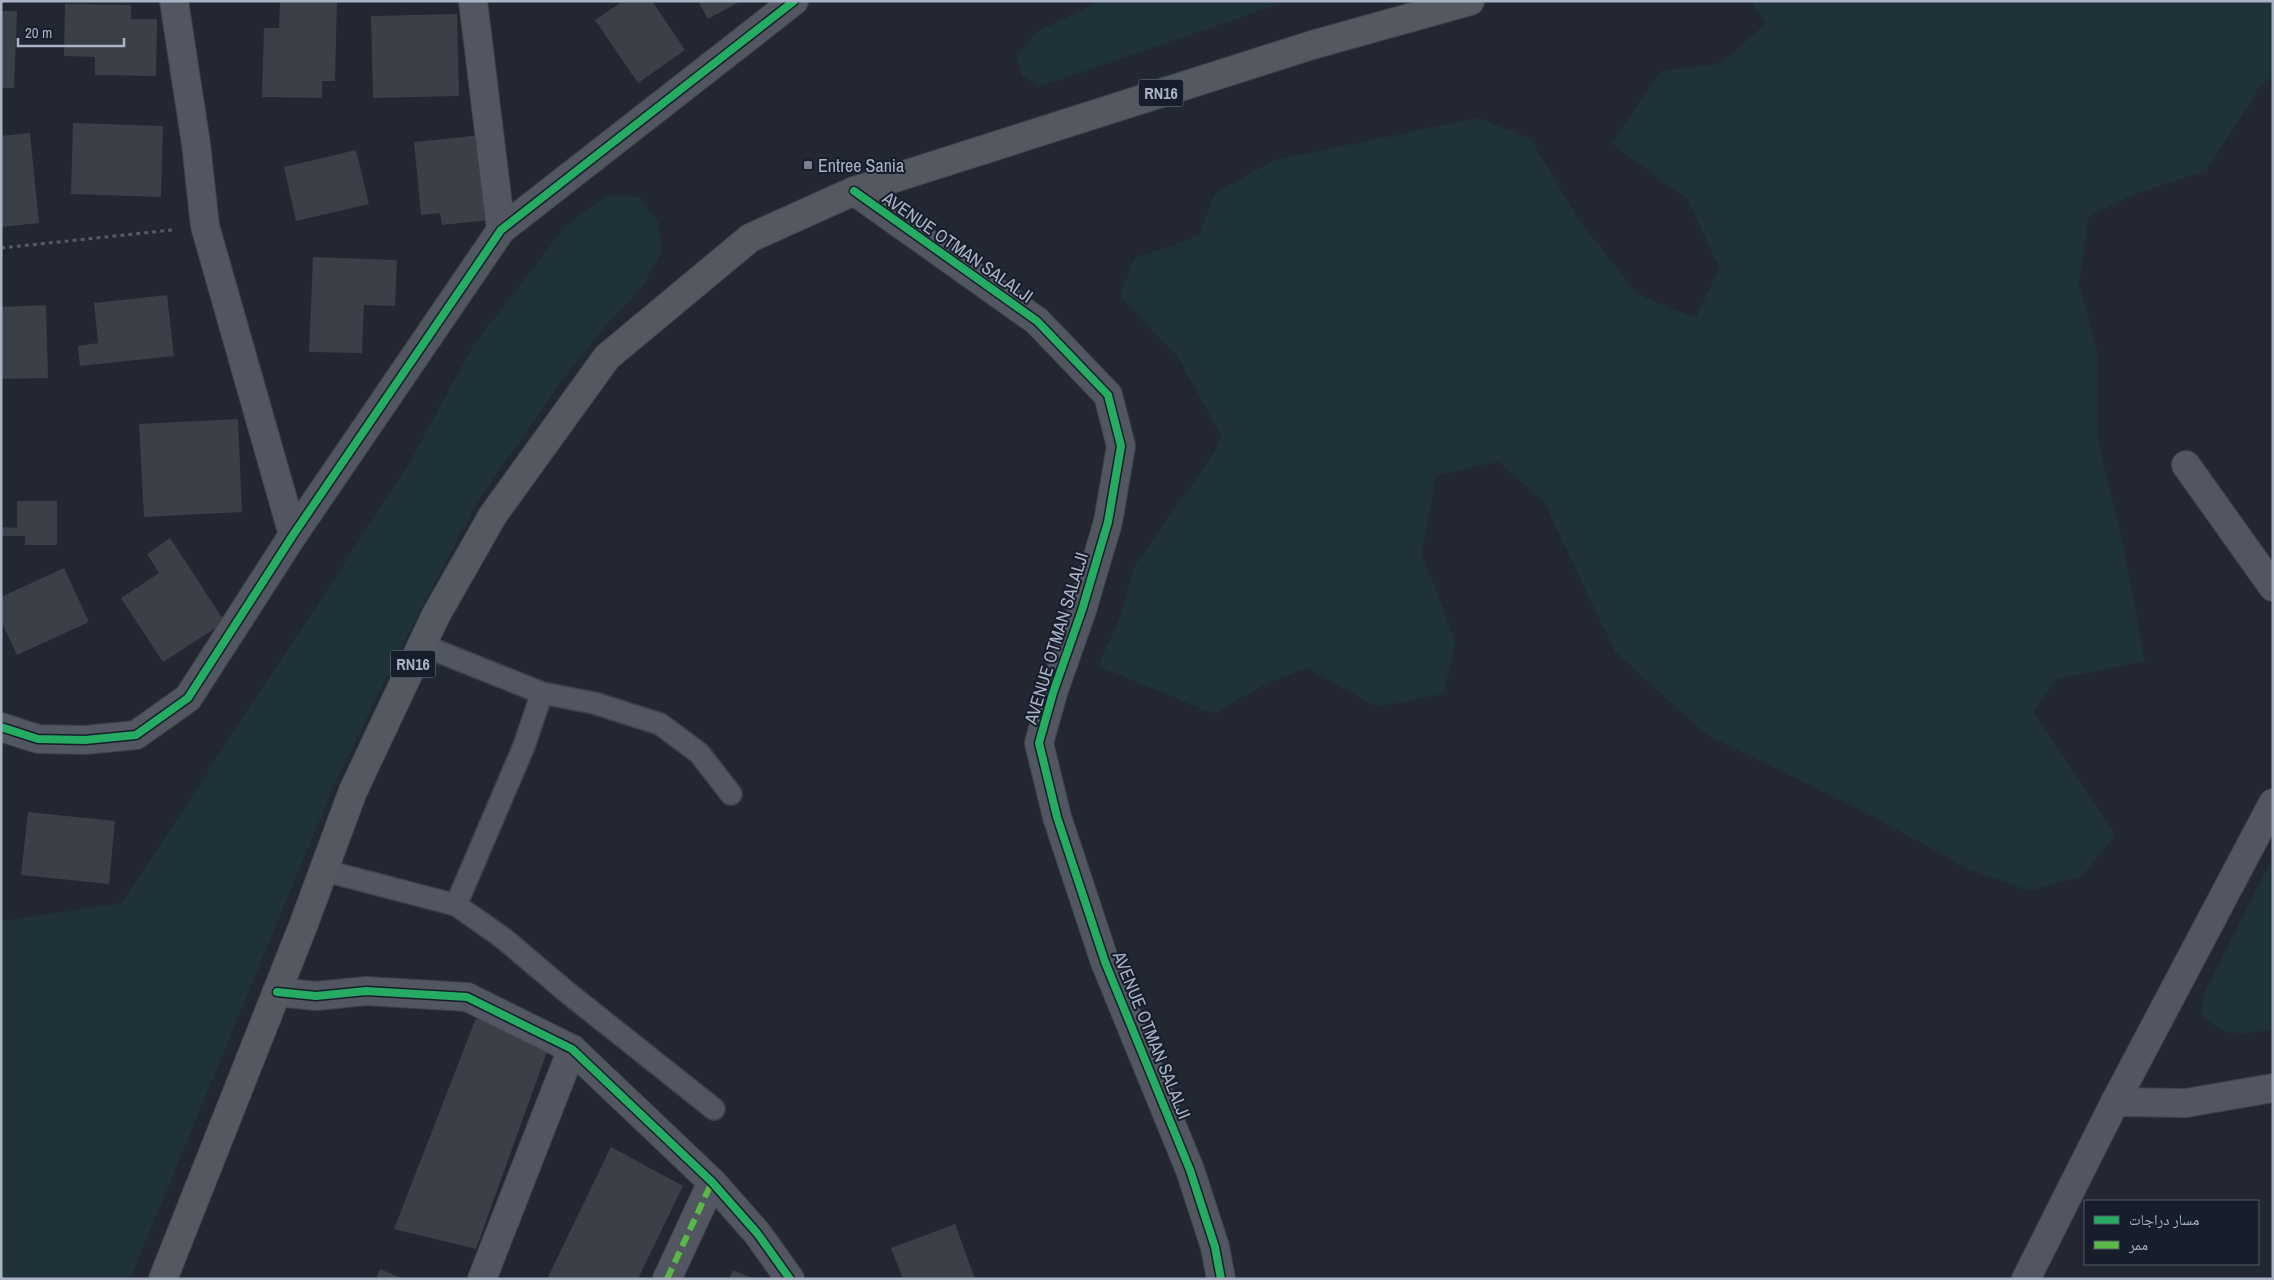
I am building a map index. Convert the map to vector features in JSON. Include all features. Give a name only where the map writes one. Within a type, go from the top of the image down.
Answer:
[{"type":"main road","name":"RN16","points":[[163,1279],[277,992],[353,791],[436,614],[493,515],[607,357],[750,238],[854,192],[1312,45],[1470,1]]},
{"type":"street","points":[[174,1],[196,144],[205,226],[294,535]]},
{"type":"street","points":[[473,1],[500,230]]},
{"type":"street","points":[[1,727],[38,739],[86,740],[136,735],[188,698],[294,535],[500,230],[794,1]]},
{"type":"street","name":"AVENUE OTMAN SALALJI","points":[[854,192],[1037,321],[1108,395],[1121,446],[1108,522],[1082,610],[1053,693],[1039,743],[1057,817],[1105,962],[1190,1170],[1215,1247],[1221,1279]]},
{"type":"street","points":[[2186,465],[2273,587]]},
{"type":"street","points":[[2026,1279],[2115,1102],[2273,803]]},
{"type":"street","points":[[277,992],[316,996],[366,991],[467,997],[572,1049],[712,1182],[757,1233],[790,1279]]},
{"type":"street","points":[[482,1279],[572,1049]]},
{"type":"street","points":[[2115,1102],[2186,1103],[2273,1088]]},
{"type":"street","points":[[667,1279],[712,1182]]},
{"type":"lane","points":[[422,645],[542,693],[594,702],[660,724],[699,753],[731,794]]},
{"type":"lane","points":[[456,905],[524,746],[542,693]]},
{"type":"lane","points":[[322,870],[456,905],[503,938],[568,993],[714,1109]]},
{"type":"path","points":[[1,248],[205,226]]},
{"type":"green space","points":[[1101,1],[1288,1],[1042,86],[1022,76],[1017,56],[1038,31]]},
{"type":"green space","points":[[1753,1],[2273,1],[2273,76],[2260,86],[2207,170],[2135,194],[2089,216],[2079,283],[2097,352],[2098,440],[2122,538],[2145,661],[2057,679],[2033,712],[2115,835],[2082,876],[2030,891],[1968,869],[1863,811],[1707,735],[1615,652],[1544,502],[1499,462],[1436,475],[1422,554],[1456,642],[1443,694],[1377,707],[1307,668],[1265,684],[1214,714],[1098,666],[1120,617],[1135,565],[1210,459],[1222,437],[1177,356],[1120,296],[1134,258],[1199,236],[1214,194],[1274,160],[1478,118],[1531,139],[1576,216],[1637,294],[1696,318],[1719,268],[1688,200],[1611,143],[1662,71],[1722,63],[1767,22],[1754,8]]},
{"type":"green space","points":[[605,196],[640,197],[658,222],[662,251],[643,286],[602,330],[560,383],[476,504],[405,640],[335,783],[130,1279],[1,1279],[1,921],[122,903],[406,469],[473,346],[564,228]]},
{"type":"green space","points":[[2273,856],[2273,1030],[2243,1033],[2227,1032],[2211,1023],[2202,1015],[2203,996]]},
{"type":"building","points":[[280,1],[337,1],[335,81],[322,81],[322,98],[262,97],[264,28],[279,28]]},
{"type":"building","points":[[623,1],[652,1],[685,50],[638,83],[595,20]]},
{"type":"building","points":[[698,1],[741,1],[708,19]]},
{"type":"building","points":[[65,4],[131,5],[131,19],[157,19],[156,76],[95,75],[95,57],[64,56]]},
{"type":"building","points":[[1,11],[17,11],[14,88],[1,88]]},
{"type":"building","points":[[457,14],[459,96],[373,98],[371,16]]},
{"type":"building","points":[[73,123],[163,126],[161,197],[71,194]]},
{"type":"building","points":[[30,133],[39,223],[1,227],[1,136]]},
{"type":"building","points":[[482,135],[490,220],[442,225],[440,213],[421,215],[414,142]]},
{"type":"building","points":[[356,150],[369,204],[296,221],[284,167]]},
{"type":"building","points":[[313,257],[397,260],[395,306],[364,305],[362,353],[309,352]]},
{"type":"building","points":[[167,295],[174,356],[80,366],[78,346],[98,343],[94,303]]},
{"type":"building","points":[[46,305],[48,378],[1,379],[1,307]]},
{"type":"building","points":[[238,419],[242,512],[144,517],[139,424]]},
{"type":"building","points":[[17,501],[57,501],[57,545],[25,545],[25,536],[1,536],[1,527],[17,528]]},
{"type":"building","points":[[170,538],[225,622],[163,662],[121,598],[159,573],[147,554]]},
{"type":"building","points":[[64,568],[89,622],[17,655],[1,621],[1,597]]},
{"type":"building","points":[[28,812],[115,821],[109,884],[21,875]]},
{"type":"building","points":[[476,1018],[548,1049],[476,1249],[394,1229]]},
{"type":"building","points":[[611,1147],[683,1186],[638,1279],[547,1279]]},
{"type":"building","points":[[955,1224],[975,1279],[903,1279],[891,1248]]},
{"type":"building","points":[[380,1269],[404,1279],[376,1279]]},
{"type":"building","points":[[733,1270],[754,1279],[729,1279]]},
{"type":"marked path","points":[[667,1279],[712,1182]]},
{"type":"cycle path","points":[[1,727],[38,739],[85,740],[136,735],[188,698],[293,535],[501,230],[794,1]]},
{"type":"cycle path","points":[[854,191],[1037,321],[1108,395],[1121,446],[1108,522],[1082,610],[1053,693],[1039,743],[1057,817],[1105,962],[1190,1170],[1215,1247],[1221,1279]]},
{"type":"cycle path","points":[[277,992],[316,996],[366,991],[467,997],[572,1049],[712,1182],[757,1233],[790,1279]]},
{"type":"place","name":"Entree Sania","points":[[808,165]]}]
